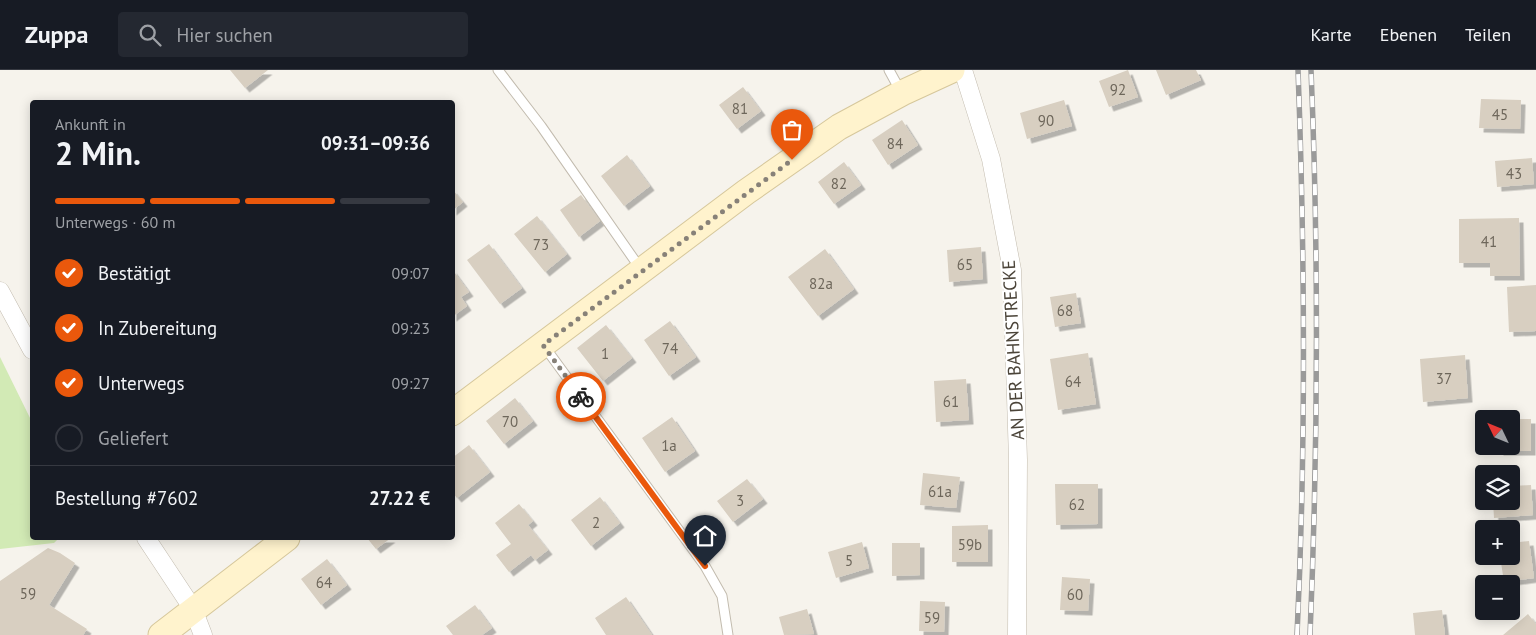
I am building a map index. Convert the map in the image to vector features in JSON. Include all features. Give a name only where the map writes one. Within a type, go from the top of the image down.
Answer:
[{"type":"street","points":[[455,411],[746,192],[839,127],[902,93],[952,70]]},
{"type":"street","name":"AN DER BAHNSTRECKE","points":[[963,70],[991,158],[1012,270],[1018,460],[1017,635]]},
{"type":"street","points":[[0,291],[30,346]]},
{"type":"street","points":[[147,540],[193,609],[203,635]]},
{"type":"street","points":[[161,635],[285,540]]},
{"type":"lane","points":[[498,70],[541,126],[642,270]]},
{"type":"lane","points":[[889,70],[902,93]]},
{"type":"lane","points":[[543,345],[705,566],[722,596],[728,635]]},
{"type":"green space","points":[[0,357],[30,418],[30,540],[57,540],[54,543],[0,549]]},
{"type":"building","points":[[230,70],[268,70],[245,88]]},
{"type":"building","points":[[1128,70],[1138,97],[1109,107],[1099,81]]},
{"type":"building","points":[[1156,70],[1196,70],[1201,80],[1166,95]]},
{"type":"building","points":[[743,87],[761,111],[737,129],[719,105]]},
{"type":"building","points":[[1481,99],[1521,100],[1520,129],[1479,128]]},
{"type":"building","points":[[1064,100],[1072,126],[1027,139],[1020,113]]},
{"type":"building","points":[[902,120],[918,145],[888,165],[872,140]]},
{"type":"building","points":[[627,155],[650,186],[624,206],[601,176]]},
{"type":"building","points":[[1532,158],[1534,184],[1497,187],[1495,161]]},
{"type":"building","points":[[844,162],[861,185],[834,204],[818,182]]},
{"type":"building","points":[[455,193],[463,202],[455,209]]},
{"type":"building","points":[[581,195],[600,221],[579,237],[560,210]]},
{"type":"building","points":[[537,216],[567,254],[545,272],[514,234]]},
{"type":"building","points":[[1519,218],[1520,276],[1490,276],[1490,263],[1459,263],[1459,219]]},
{"type":"building","points":[[489,244],[522,288],[500,304],[467,260]]},
{"type":"building","points":[[981,247],[983,279],[949,282],[947,250]]},
{"type":"building","points":[[825,249],[854,289],[818,316],[788,277]]},
{"type":"building","points":[[455,273],[469,292],[461,297],[467,306],[455,315]]},
{"type":"building","points":[[1536,285],[1536,331],[1509,332],[1507,287]]},
{"type":"building","points":[[1076,293],[1081,323],[1055,327],[1050,297]]},
{"type":"building","points":[[670,321],[696,357],[669,376],[644,340]]},
{"type":"building","points":[[606,325],[632,358],[603,381],[577,348]]},
{"type":"building","points":[[1088,353],[1096,404],[1058,410],[1050,359]]},
{"type":"building","points":[[1465,355],[1468,398],[1423,402],[1420,359]]},
{"type":"building","points":[[966,379],[969,420],[936,422],[934,381]]},
{"type":"building","points":[[515,398],[533,421],[504,444],[486,421]]},
{"type":"building","points":[[672,417],[695,451],[665,472],[642,438]]},
{"type":"building","points":[[1520,419],[1531,419],[1531,451],[1520,451]]},
{"type":"building","points":[[469,445],[490,472],[457,498],[455,496],[455,456]]},
{"type":"building","points":[[923,473],[960,477],[956,508],[920,505]]},
{"type":"building","points":[[747,479],[763,499],[733,522],[717,501]]},
{"type":"building","points":[[1055,484],[1098,484],[1098,524],[1056,525]]},
{"type":"building","points":[[1531,485],[1533,515],[1494,518],[1494,510],[1520,510],[1520,486]]},
{"type":"building","points":[[600,497],[620,523],[591,546],[571,520]]},
{"type":"building","points":[[519,504],[533,521],[528,525],[548,550],[535,560],[531,555],[509,572],[496,555],[511,544],[495,523]]},
{"type":"building","points":[[988,525],[988,562],[952,562],[952,526]]},
{"type":"building","points":[[369,540],[388,540],[376,549]]},
{"type":"building","points":[[1529,541],[1534,578],[1520,580],[1520,575],[1503,575],[1501,565],[1520,565],[1520,542]]},
{"type":"building","points":[[862,542],[869,568],[836,578],[828,552]]},
{"type":"building","points":[[892,543],[920,543],[920,575],[892,576]]},
{"type":"building","points":[[48,548],[75,563],[49,605],[87,629],[83,635],[0,635],[0,581]]},
{"type":"building","points":[[327,559],[347,585],[321,605],[301,579]]},
{"type":"building","points":[[1062,577],[1090,579],[1088,611],[1060,610]]},
{"type":"building","points":[[626,597],[652,635],[606,635],[595,618]]},
{"type":"building","points":[[920,601],[945,602],[944,632],[919,631]]},
{"type":"building","points":[[475,605],[492,628],[482,635],[453,635],[446,626]]},
{"type":"building","points":[[807,609],[814,634],[784,635],[779,617]]},
{"type":"building","points":[[1442,610],[1445,635],[1415,635],[1413,613]]},
{"type":"building","points":[[1528,614],[1536,624],[1536,635],[1503,635]]},
{"type":"railway","points":[[1297,635],[1304,353],[1298,70]]},
{"type":"railway","points":[[1310,635],[1315,493],[1316,352],[1314,141],[1311,70]]},
{"type":"way so far","points":[[581,397],[543,345],[746,192],[792,160]]},
{"type":"route","points":[[581,397],[705,566]]}]
